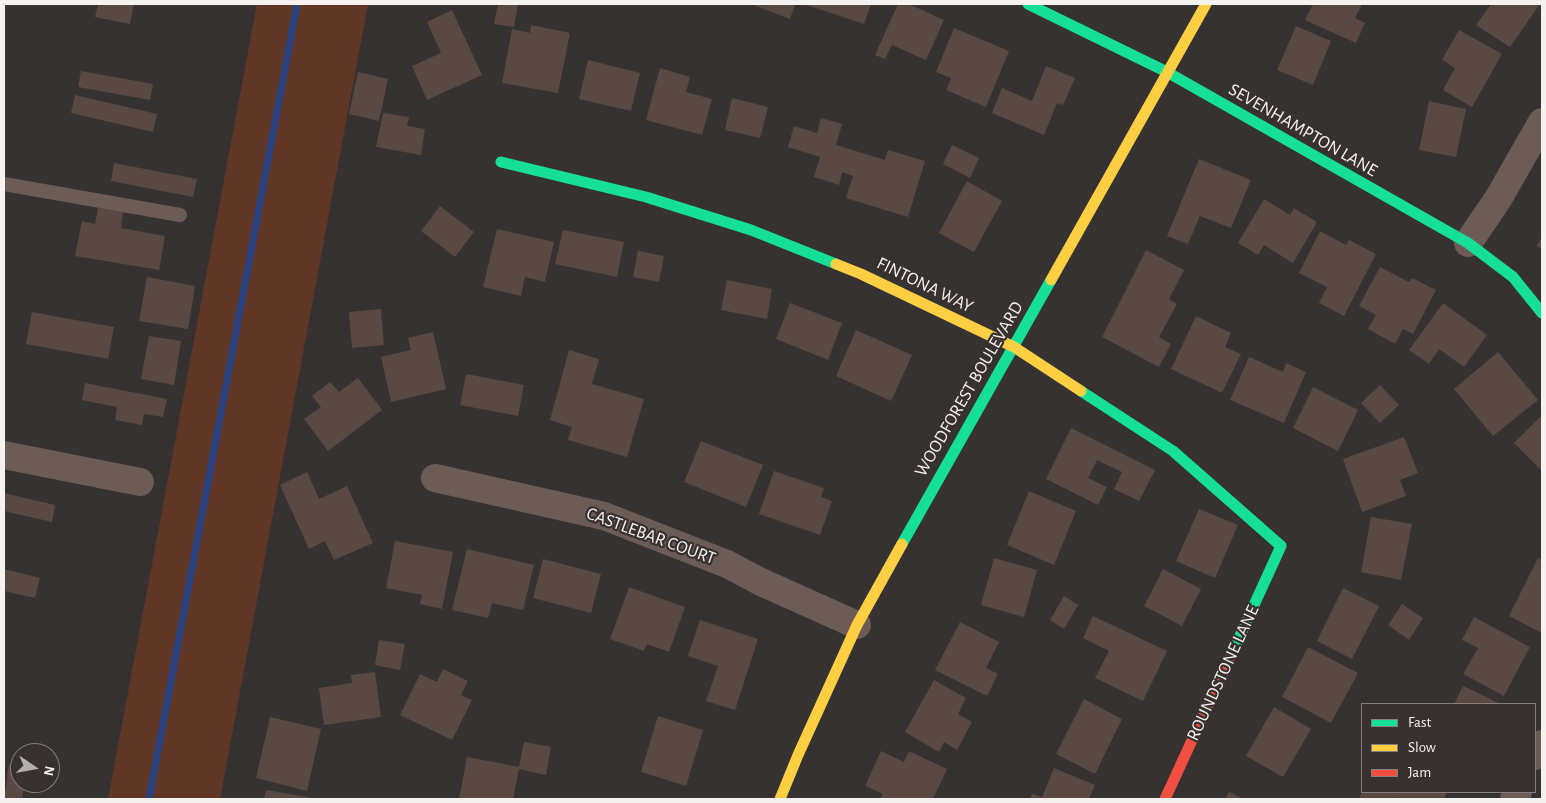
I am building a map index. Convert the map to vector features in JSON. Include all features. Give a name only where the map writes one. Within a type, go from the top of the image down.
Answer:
[{"type":"street","name":"SEVENHAMPTON LANE","points":[[1028,4],[1167,72],[1468,244],[1513,277],[1542,313]]},
{"type":"street","name":"WOODFOREST BOULEVARD","points":[[780,799],[857,625],[1206,4]]},
{"type":"street","points":[[1468,244],[1498,199],[1542,122]]},
{"type":"street","name":"FINTONA WAY","points":[[501,162],[646,197],[750,230],[861,274],[1014,347],[1173,451],[1281,546]]},
{"type":"street","points":[[4,455],[140,482]]},
{"type":"street","name":"CASTLEBAR COURT","points":[[435,478],[604,516],[727,564],[761,582],[857,625]]},
{"type":"street","name":"ROUNDSTONE LANE","points":[[1165,799],[1281,546]]},
{"type":"lane","points":[[4,184],[180,215]]},
{"type":"shaded area","points":[[257,4],[368,4],[220,799],[108,799]]},
{"type":"building","points":[[98,4],[134,4],[130,24],[95,17]]},
{"type":"building","points":[[498,4],[518,4],[514,27],[494,24]]},
{"type":"building","points":[[751,4],[795,4],[790,19]]},
{"type":"building","points":[[804,4],[871,4],[864,24]]},
{"type":"building","points":[[898,4],[909,4],[944,20],[926,60],[892,45],[885,59],[875,55]]},
{"type":"building","points":[[1313,4],[1362,4],[1355,18],[1365,23],[1356,43],[1305,20]]},
{"type":"building","points":[[1491,4],[1540,4],[1510,47],[1476,25]]},
{"type":"building","points":[[452,10],[482,75],[427,100],[412,66],[441,53],[427,22]]},
{"type":"building","points":[[531,25],[570,33],[558,93],[502,83],[512,29],[530,33]]},
{"type":"building","points":[[1296,26],[1331,41],[1313,85],[1277,70]]},
{"type":"building","points":[[954,28],[1009,51],[986,107],[946,90],[951,78],[936,72]]},
{"type":"building","points":[[1459,30],[1502,54],[1472,107],[1443,90],[1455,68],[1442,60]]},
{"type":"building","points":[[588,60],[640,73],[631,111],[579,99]]},
{"type":"building","points":[[1046,66],[1075,78],[1063,105],[1057,103],[1044,135],[992,113],[1002,88],[1032,101]]},
{"type":"building","points":[[660,68],[690,77],[686,92],[712,99],[702,135],[646,120]]},
{"type":"building","points":[[81,71],[153,84],[150,100],[78,87]]},
{"type":"building","points":[[358,72],[388,79],[379,121],[349,114]]},
{"type":"building","points":[[75,95],[157,114],[153,132],[71,113]]},
{"type":"building","points":[[732,98],[768,107],[760,138],[725,130]]},
{"type":"building","points":[[1429,101],[1466,109],[1456,157],[1419,150]]},
{"type":"building","points":[[383,113],[409,117],[407,126],[425,129],[421,155],[376,147]]},
{"type":"building","points":[[821,118],[842,124],[836,145],[885,160],[888,150],[925,161],[908,217],[846,198],[853,176],[842,172],[839,185],[814,177],[820,157],[788,147],[794,126],[817,133]]},
{"type":"building","points":[[952,145],[979,158],[970,178],[943,164]]},
{"type":"building","points":[[1199,159],[1251,180],[1231,228],[1200,216],[1188,244],[1167,236]]},
{"type":"building","points":[[114,163],[197,179],[193,197],[111,181]]},
{"type":"building","points":[[967,181],[1002,201],[974,252],[939,233]]},
{"type":"building","points":[[1264,199],[1290,215],[1294,208],[1317,222],[1293,263],[1264,245],[1258,255],[1238,243]]},
{"type":"building","points":[[440,206],[474,232],[455,257],[421,231]]},
{"type":"building","points":[[98,208],[123,212],[121,228],[165,236],[159,270],[75,256],[82,221],[95,224]]},
{"type":"building","points":[[497,229],[554,242],[545,282],[525,277],[521,296],[483,287]]},
{"type":"building","points":[[563,230],[624,242],[617,277],[555,264]]},
{"type":"building","points":[[1320,231],[1346,245],[1349,240],[1376,254],[1344,316],[1319,303],[1327,287],[1299,273]]},
{"type":"building","points":[[1542,236],[1542,249],[1537,246]]},
{"type":"building","points":[[1146,250],[1184,270],[1169,299],[1177,304],[1159,337],[1171,344],[1159,367],[1102,337]]},
{"type":"building","points":[[638,251],[664,256],[659,282],[633,277]]},
{"type":"building","points":[[1380,267],[1409,282],[1412,278],[1436,290],[1413,334],[1403,329],[1395,344],[1368,329],[1376,315],[1359,306]]},
{"type":"building","points":[[147,277],[195,286],[188,329],[139,321]]},
{"type":"building","points":[[727,280],[772,289],[767,319],[721,310]]},
{"type":"building","points":[[790,303],[842,323],[828,360],[776,339]]},
{"type":"building","points":[[1443,303],[1487,335],[1464,367],[1439,349],[1429,364],[1409,350]]},
{"type":"building","points":[[381,309],[384,345],[352,348],[349,312]]},
{"type":"building","points":[[32,312],[114,327],[108,359],[26,344]]},
{"type":"building","points":[[1196,316],[1231,333],[1225,347],[1241,354],[1222,393],[1171,369]]},
{"type":"building","points":[[856,330],[912,355],[891,401],[836,376]]},
{"type":"building","points":[[433,332],[446,389],[391,402],[381,357],[411,350],[408,338]]},
{"type":"building","points":[[149,336],[181,341],[174,385],[141,379]]},
{"type":"building","points":[[569,350],[599,359],[592,384],[644,399],[627,457],[568,440],[572,427],[550,420]]},
{"type":"building","points":[[1498,352],[1538,400],[1493,436],[1454,389]]},
{"type":"building","points":[[1249,357],[1283,372],[1286,363],[1306,372],[1284,423],[1230,400]]},
{"type":"building","points":[[466,374],[524,385],[518,416],[460,405]]},
{"type":"building","points":[[358,378],[382,410],[328,451],[304,419],[321,407],[312,396],[330,382],[339,392]]},
{"type":"building","points":[[85,383],[167,399],[163,417],[144,414],[142,425],[115,420],[117,407],[82,400]]},
{"type":"building","points":[[1380,385],[1399,405],[1380,423],[1361,403]]},
{"type":"building","points":[[1313,387],[1358,410],[1338,451],[1293,428]]},
{"type":"building","points":[[1542,415],[1542,471],[1514,443]]},
{"type":"building","points":[[1071,428],[1155,470],[1139,501],[1114,489],[1122,472],[1097,460],[1088,478],[1107,487],[1098,505],[1046,479]]},
{"type":"building","points":[[1404,437],[1418,473],[1400,480],[1406,496],[1362,512],[1343,459]]},
{"type":"building","points":[[701,441],[763,465],[746,507],[684,482]]},
{"type":"building","points":[[774,471],[824,488],[821,497],[832,501],[820,535],[759,514]]},
{"type":"building","points":[[307,472],[319,499],[347,486],[373,543],[334,560],[325,541],[309,549],[280,485]]},
{"type":"building","points":[[1029,491],[1076,511],[1054,565],[1007,545]]},
{"type":"building","points":[[4,493],[55,505],[52,522],[4,511]]},
{"type":"building","points":[[1199,509],[1238,525],[1215,578],[1176,561]]},
{"type":"building","points":[[1371,517],[1412,524],[1401,580],[1361,572]]},
{"type":"building","points":[[395,541],[453,552],[442,609],[420,604],[422,595],[386,588]]},
{"type":"building","points":[[467,549],[534,565],[523,610],[492,603],[488,618],[452,610]]},
{"type":"building","points":[[994,558],[1037,570],[1024,617],[981,605]]},
{"type":"building","points":[[1538,558],[1542,560],[1542,633],[1509,616]]},
{"type":"building","points":[[543,559],[601,574],[591,613],[533,598]]},
{"type":"building","points":[[4,569],[40,578],[35,598],[4,591]]},
{"type":"building","points":[[1163,569],[1201,589],[1182,626],[1144,606]]},
{"type":"building","points":[[629,587],[685,607],[669,652],[647,644],[644,651],[610,639]]},
{"type":"building","points":[[1343,588],[1379,606],[1352,659],[1317,641]]},
{"type":"building","points":[[1064,596],[1078,605],[1064,629],[1050,620]]},
{"type":"building","points":[[1402,604],[1423,618],[1409,640],[1388,625]]},
{"type":"building","points":[[1093,616],[1167,651],[1143,701],[1095,678],[1109,651],[1083,638]]},
{"type":"building","points":[[1474,617],[1530,647],[1504,696],[1463,674],[1478,648],[1462,640]]},
{"type":"building","points":[[700,620],[758,639],[735,710],[706,701],[718,666],[688,656]]},
{"type":"building","points":[[960,622],[999,642],[986,668],[998,674],[987,696],[935,670]]},
{"type":"building","points":[[379,640],[405,644],[400,670],[375,665]]},
{"type":"building","points":[[1308,647],[1358,673],[1331,723],[1282,697]]},
{"type":"building","points":[[443,669],[468,681],[461,695],[472,700],[452,740],[400,715],[420,674],[437,682]]},
{"type":"building","points":[[375,672],[381,717],[324,725],[319,688],[352,683],[351,675]]},
{"type":"building","points":[[934,680],[966,698],[958,714],[972,722],[957,750],[944,742],[939,752],[905,732]]},
{"type":"building","points":[[1463,686],[1499,703],[1454,703]]},
{"type":"building","points":[[1084,699],[1122,719],[1095,774],[1056,754]]},
{"type":"building","points":[[1274,707],[1311,729],[1283,777],[1246,756]]},
{"type":"building","points":[[658,716],[703,730],[686,786],[641,772]]},
{"type":"building","points":[[270,717],[321,729],[307,791],[256,778]]},
{"type":"building","points":[[524,742],[551,747],[546,775],[519,769],[513,799],[459,799],[467,757],[519,767]]},
{"type":"building","points":[[881,751],[904,762],[909,751],[947,769],[933,799],[880,799],[883,794],[865,786]]},
{"type":"building","points":[[9,764],[10,793],[23,793],[22,799],[4,799]]},
{"type":"building","points":[[1054,768],[1095,785],[1089,799],[1030,799],[1032,794],[1042,797]]},
{"type":"building","points":[[266,790],[313,798],[313,799],[264,799]]},
{"type":"building","points":[[1229,792],[1244,799],[1225,799]]},
{"type":"building","points":[[1362,793],[1447,793],[1444,799],[1359,798]]},
{"type":"waterway","points":[[149,799],[297,4]]},
{"type":"traffic: fast","points":[[1028,4],[1167,72],[1468,243],[1513,277],[1542,313]]},
{"type":"traffic: fast","points":[[501,162],[646,197],[751,230],[836,264]]},
{"type":"traffic: fast","points":[[902,544],[1051,280]]},
{"type":"traffic: fast","points":[[1081,391],[1173,451],[1281,546],[1233,651]]},
{"type":"traffic: slow","points":[[1051,280],[1206,4]]},
{"type":"traffic: slow","points":[[836,264],[861,274],[1014,347],[1081,391]]},
{"type":"traffic: slow","points":[[780,799],[857,625],[902,544]]},
{"type":"traffic: jam","points":[[1165,799],[1233,651]]}]
